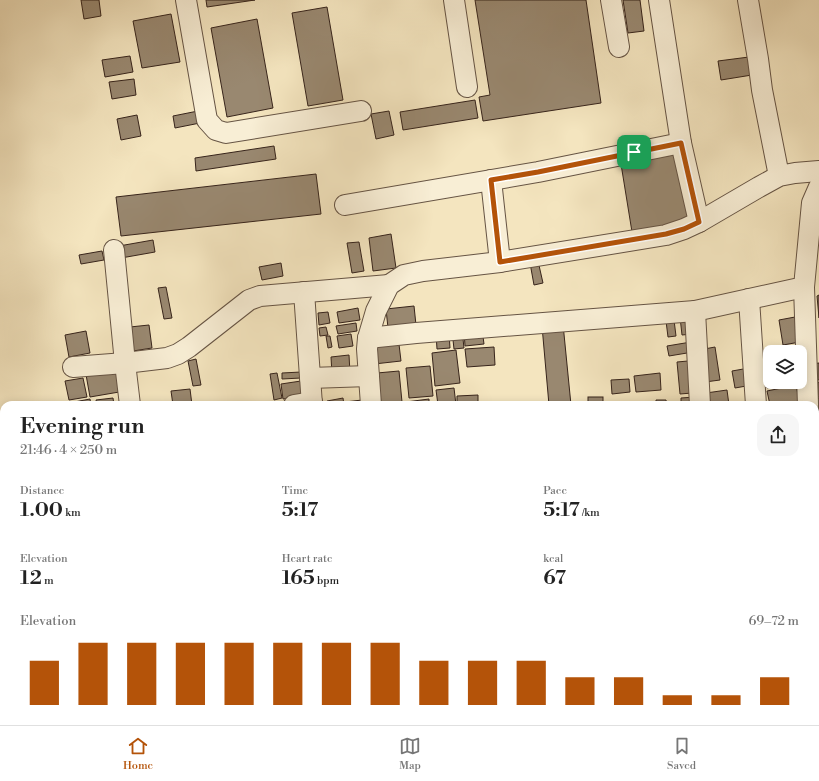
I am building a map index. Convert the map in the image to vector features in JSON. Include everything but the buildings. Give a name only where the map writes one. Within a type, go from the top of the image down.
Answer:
[{"type":"street","points":[[186,0],[207,120],[216,130],[226,133],[361,111]]},
{"type":"street","points":[[454,0],[467,87]]},
{"type":"street","points":[[612,0],[619,47]]},
{"type":"street","points":[[658,0],[681,143],[699,222]]},
{"type":"street","points":[[748,0],[762,90],[779,176]]},
{"type":"street","points":[[345,205],[538,172],[681,143]]},
{"type":"street","points":[[73,367],[167,358],[178,354],[249,300],[260,296],[389,285],[404,275],[423,271],[500,262],[666,234],[684,229],[699,222],[779,176],[819,171]]},
{"type":"street","points":[[491,180],[500,262]]},
{"type":"street","points":[[808,401],[804,286],[812,202],[819,188]]},
{"type":"street","points":[[114,250],[130,401]]},
{"type":"street","points":[[371,401],[367,349],[368,338],[376,311],[389,285]]},
{"type":"street","points":[[368,338],[695,311],[804,286]]},
{"type":"street","points":[[304,292],[310,378],[306,401]]},
{"type":"street","points":[[749,299],[756,401]]},
{"type":"street","points":[[695,311],[700,401]]},
{"type":"street","points":[[310,378],[369,376]]},
{"type":"route","points":[[681,143],[699,222],[684,229],[666,234],[500,262],[491,180],[634,152],[681,143]]}]
